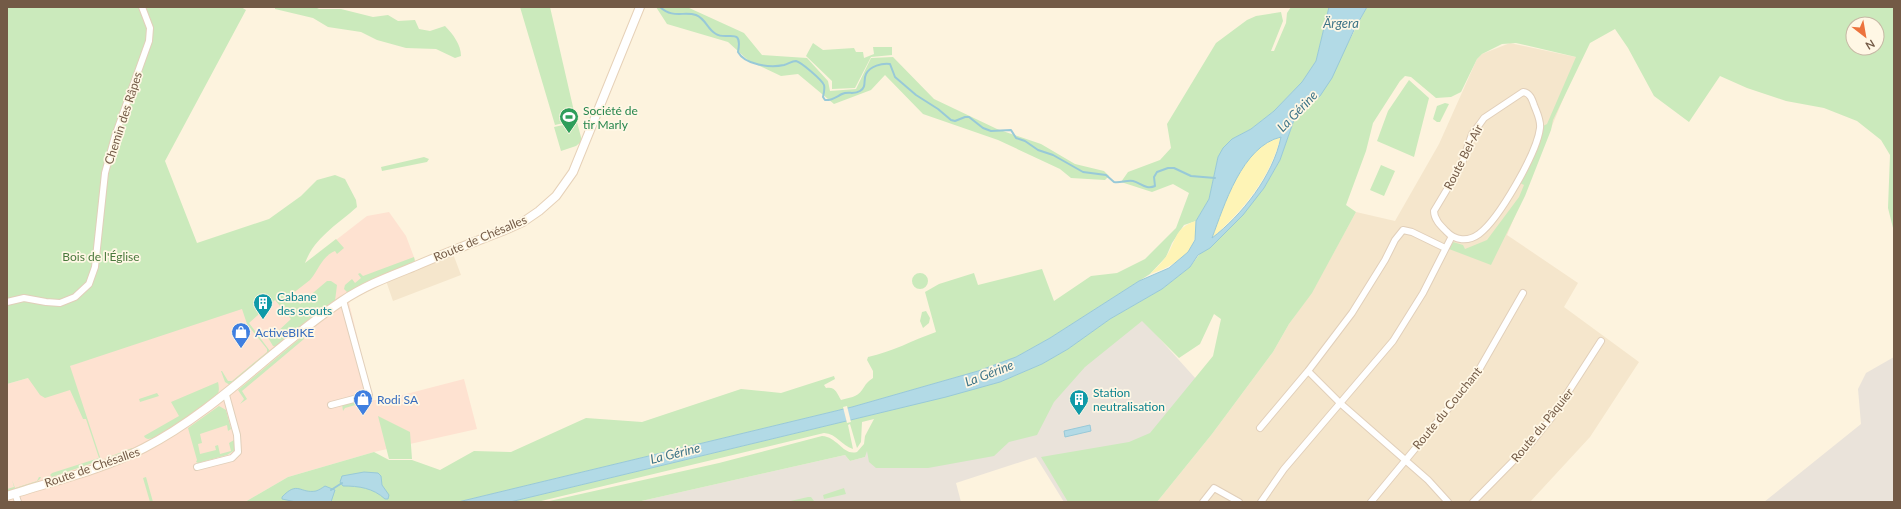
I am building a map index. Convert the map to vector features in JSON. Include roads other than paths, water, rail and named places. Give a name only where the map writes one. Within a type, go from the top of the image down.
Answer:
[{"type":"street","name":"Chemin des Râpes","points":[[7,302],[24,298],[60,303],[75,297],[90,284],[95,267],[105,173],[115,136],[149,41],[150,28],[142,7]]},
{"type":"street","name":"Route de Chésalles","points":[[18,502],[11,494],[122,458],[144,448],[182,426],[226,395],[314,322],[343,300],[385,278],[524,222],[556,196],[566,184],[576,165],[640,7]]},
{"type":"street","name":"Route Bel-Air","points":[[1523,92],[1526,92],[1532,100],[1540,122],[1540,131],[1520,178],[1494,216],[1479,234],[1463,240],[1452,236],[1435,218],[1434,211],[1461,166],[1472,134],[1484,118],[1523,92]]},
{"type":"street","points":[[1260,428],[1308,371],[1352,314],[1385,260],[1394,240],[1403,230],[1412,232],[1445,248]]},
{"type":"street","points":[[1261,502],[1284,469],[1373,366],[1404,325],[1452,236]]},
{"type":"street","name":"Route du Couchant","points":[[1371,502],[1476,375],[1523,293]]},
{"type":"street","points":[[331,405],[369,395],[343,300]]},
{"type":"street","name":"Route du Pâquier","points":[[1473,502],[1527,448],[1570,392],[1601,341]]},
{"type":"street","points":[[1308,371],[1340,403],[1428,480],[1448,502]]},
{"type":"street","points":[[198,467],[232,458],[238,452],[237,436],[226,395]]},
{"type":"street","points":[[1203,502],[1214,488],[1239,502]]},
{"type":"water","name":"Ärgera","points":[[1329,7],[1367,7],[1354,30],[1332,78],[1320,96],[1295,117],[1280,160],[1264,188],[1243,215],[1210,248],[1198,255],[1190,267],[1162,289],[1110,319],[1068,349],[1042,364],[1000,382],[946,397],[510,502],[458,502],[852,407],[978,371],[1016,357],[1050,338],[1139,281],[1169,268],[1188,252],[1195,240],[1196,221],[1209,199],[1218,157],[1223,148],[1232,139],[1251,129],[1274,111],[1302,82],[1316,61]],"holes":[[[1281,137],[1277,152],[1264,180],[1255,194],[1234,218],[1212,238],[1229,194],[1245,164],[1255,152],[1267,143]]]},
{"type":"water","points":[[1090,425],[1091,431],[1065,437],[1064,431]]},
{"type":"water","points":[[364,472],[378,473],[381,476],[382,485],[389,495],[388,499],[385,499],[376,492],[366,488],[343,486],[340,482],[342,476]]},
{"type":"water","points":[[325,486],[335,490],[331,502],[296,502],[282,499],[287,492],[292,489],[296,488],[306,491],[316,491]]},
{"type":"waterway","points":[[660,7],[669,13],[696,15],[702,19],[716,34],[720,36],[736,37],[739,44],[738,52],[746,60],[752,63],[765,66],[778,66],[794,61],[799,62],[824,85],[823,97],[825,100],[844,93],[856,93],[860,91],[863,88],[865,76],[870,69],[883,64],[890,64],[895,77],[916,95],[938,109],[951,120],[955,121],[969,117],[983,128],[991,131],[1011,130],[1016,138],[1025,141],[1038,150],[1053,155],[1083,172],[1106,175],[1114,182],[1133,181],[1149,187],[1155,186],[1154,177],[1157,172],[1168,168],[1174,168],[1191,176],[1215,178]]},
{"type":"waterway","points":[[331,490],[342,483]]},
{"type":"place","name":"Société de tir Marly","points":[[569,134]]},
{"type":"place","name":"Cabane des scouts","points":[[263,320]]},
{"type":"place","name":"ActiveBIKE","points":[[241,349]]},
{"type":"place","name":"Rodi SA","points":[[363,416]]},
{"type":"place","name":"Station neutralisation","points":[[1079,416]]},
{"type":"water label","name":"La Gérine","points":[[1297,111]]},
{"type":"water label","name":"La Gérine","points":[[989,373]]},
{"type":"water label","name":"La Gérine","points":[[675,453]]},
{"type":"park label","name":"Bois de l'Église","points":[[101,256]]}]
